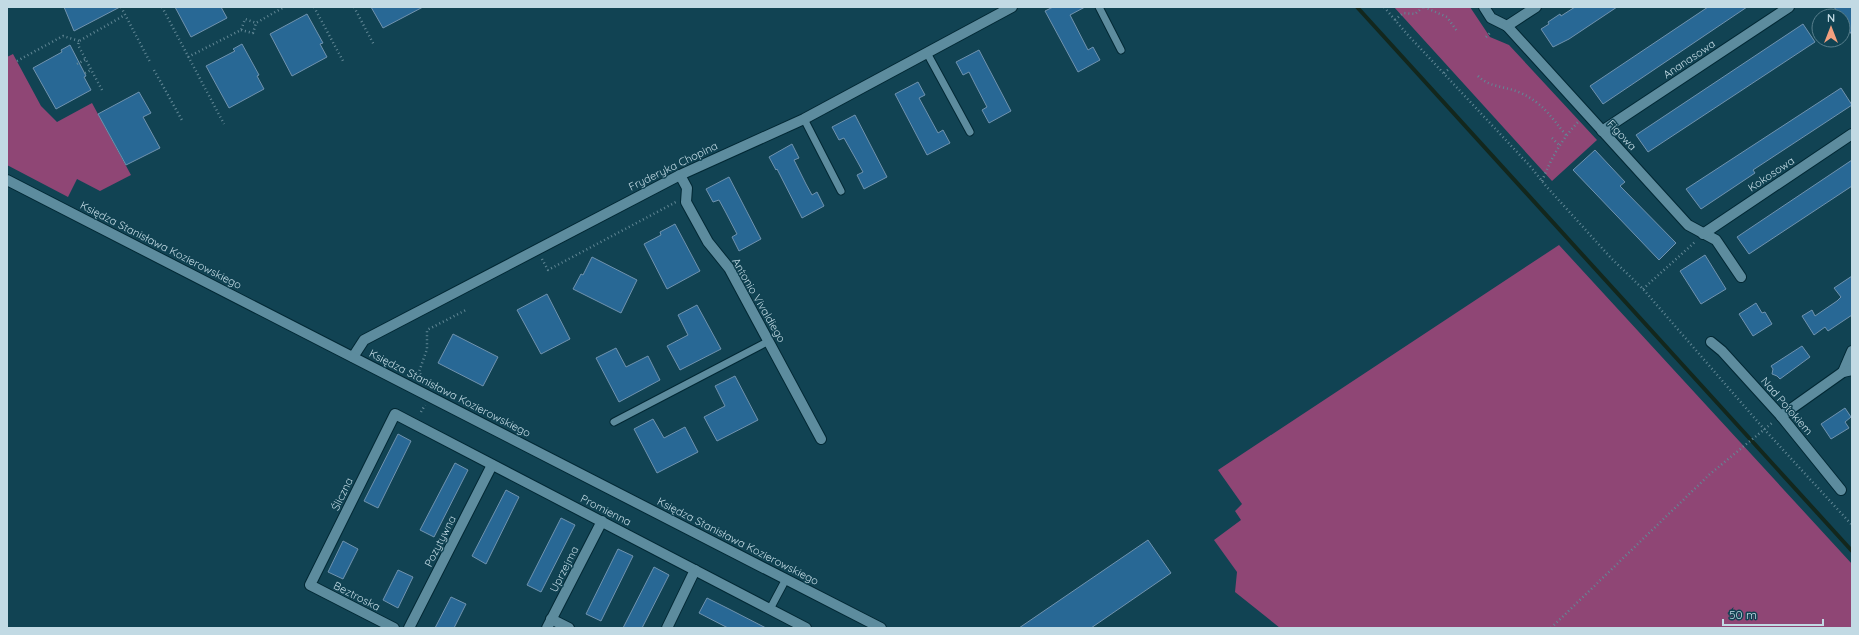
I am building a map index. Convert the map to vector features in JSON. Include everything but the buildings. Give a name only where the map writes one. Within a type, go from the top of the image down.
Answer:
[{"type":"street","name":"Fryderyka Chopina","points":[[353,357],[364,340],[680,175],[804,119],[1012,7]]},
{"type":"street","name":"Figowa","points":[[1484,7],[1492,18],[1507,26],[1688,225],[1716,240],[1741,277]]},
{"type":"street","points":[[1507,26],[1536,7]]},
{"type":"street","name":"Ananasowa","points":[[1602,131],[1789,7]]},
{"type":"street","name":"Kokosowa","points":[[1703,234],[1852,134]]},
{"type":"street","name":"Antonio Vivaldiego","points":[[680,175],[687,188],[686,202],[708,242],[729,268],[821,439]]},
{"type":"street","name":"Księdza Stanisława Kozierowskiego","points":[[7,180],[881,628]]},
{"type":"street","name":"Nad Potokiem","points":[[1711,342],[1722,351],[1781,416],[1841,490]]},
{"type":"street","points":[[1781,416],[1848,371],[1852,352]]},
{"type":"street","name":"Promienna","points":[[395,414],[806,628]]},
{"type":"street","name":"Śliczna","points":[[310,586],[395,414]]},
{"type":"street","name":"Pozytywna","points":[[409,628],[492,465]]},
{"type":"street","name":"Uprzejma","points":[[549,624],[602,521]]},
{"type":"street","points":[[667,628],[695,570]]},
{"type":"street","name":"Beztroska","points":[[310,586],[394,628]]},
{"type":"street","points":[[549,624],[569,628]]},
{"type":"lane","points":[[1099,7],[1121,50]]},
{"type":"lane","points":[[927,53],[970,132]]},
{"type":"lane","points":[[804,119],[841,191]]},
{"type":"lane","points":[[614,422],[769,340]]},
{"type":"lane","points":[[770,609],[786,579]]},
{"type":"path","points":[[121,7],[150,62]]},
{"type":"path","points":[[162,7],[224,124]]},
{"type":"path","points":[[188,57],[241,30],[253,33],[256,23],[284,7]]},
{"type":"path","points":[[314,7],[343,61]]},
{"type":"path","points":[[354,7],[374,45]]},
{"type":"path","points":[[1384,7],[1530,166],[1611,258],[1643,290],[1764,429],[1852,525]]},
{"type":"path","points":[[1395,20],[1402,13],[1415,14],[1424,7],[1447,17],[1457,31]]},
{"type":"path","points":[[17,61],[64,36],[79,41],[125,15]]},
{"type":"path","points":[[241,30],[245,19],[256,23]]},
{"type":"path","points":[[1486,36],[1490,33]]},
{"type":"path","points":[[79,41],[78,44],[102,90]]},
{"type":"path","points":[[77,64],[86,60]]},
{"type":"path","points":[[1444,73],[1449,69]]},
{"type":"path","points":[[85,73],[91,70]]},
{"type":"path","points":[[154,70],[183,122]]},
{"type":"path","points":[[1478,76],[1488,84],[1511,89],[1538,102],[1547,110],[1566,135]]},
{"type":"path","points":[[1542,181],[1559,145],[1566,135],[1587,115]]},
{"type":"path","points":[[1552,138],[1559,145]]},
{"type":"path","points":[[1551,144],[1555,141]]},
{"type":"path","points":[[538,249],[548,270],[686,196]]},
{"type":"path","points":[[1643,290],[1703,234]]},
{"type":"path","points":[[428,385],[419,372],[427,349],[427,330],[466,310]]},
{"type":"path","points":[[1551,628],[1710,474],[1781,416]]},
{"type":"shaded area","points":[[1394,7],[1470,7],[1490,37],[1509,45],[1597,140],[1552,181]]},
{"type":"shaded area","points":[[13,54],[41,106],[57,122],[92,103],[131,175],[100,191],[77,179],[68,197],[7,165],[7,57]]},
{"type":"shaded area","points":[[1559,245],[1852,564],[1852,628],[1280,628],[1235,592],[1237,572],[1214,540],[1241,520],[1235,511],[1242,504],[1218,470]]},
{"type":"waterway","points":[[1357,7],[1852,551]]}]
